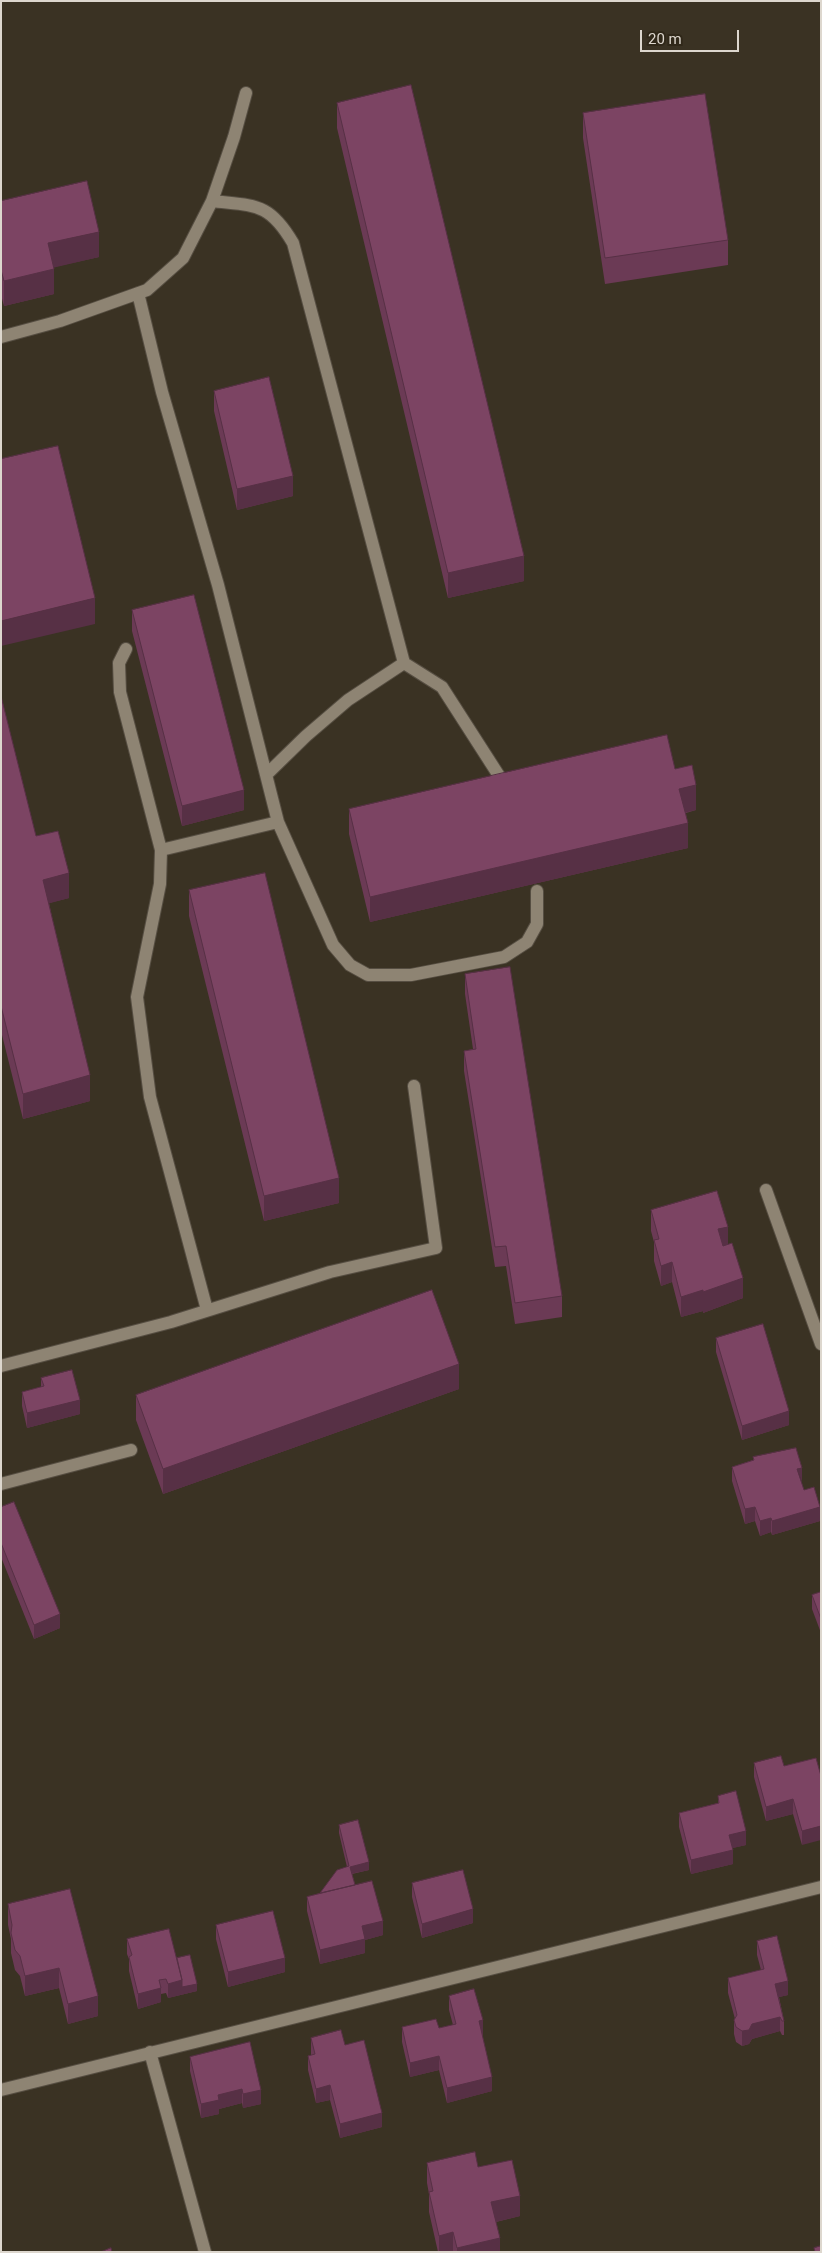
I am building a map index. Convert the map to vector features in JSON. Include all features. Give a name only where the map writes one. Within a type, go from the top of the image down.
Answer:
[{"type":"street","points":[[1,337],[60,321],[138,294],[147,290],[182,258],[212,201],[234,137],[246,93]]},
{"type":"street","points":[[212,201],[259,206],[281,223],[293,243],[404,663],[442,687],[503,782]]},
{"type":"street","points":[[138,294],[162,392],[218,585],[278,822],[334,945],[350,965],[368,975],[411,975],[504,957],[527,942],[537,924],[537,891]]},
{"type":"street","points":[[126,649],[119,663],[120,692],[161,850],[160,884],[137,997],[150,1097],[207,1310]]},
{"type":"street","points":[[266,775],[306,736],[348,700],[404,663]]},
{"type":"street","points":[[161,850],[278,822]]},
{"type":"street","points":[[1,1366],[207,1310],[330,1272],[436,1248],[414,1086]]},
{"type":"street","points":[[766,1190],[821,1344]]},
{"type":"street","points":[[1,1484],[131,1450]]},
{"type":"street","points":[[1,2090],[821,1887]]},
{"type":"street","points":[[150,2052],[205,2252]]},
{"type":"building","points":[[411,85],[524,556],[448,573],[337,103]]},
{"type":"building","points":[[705,94],[728,240],[605,258],[583,113]]},
{"type":"building","points":[[87,181],[99,232],[48,243],[54,269],[4,281],[1,270],[1,201]]},
{"type":"building","points":[[269,377],[293,476],[237,489],[214,391]]},
{"type":"building","points":[[58,446],[95,598],[1,621],[1,459]]},
{"type":"building","points":[[194,595],[244,790],[182,806],[132,610]]},
{"type":"building","points":[[1,696],[36,836],[58,831],[69,873],[43,880],[90,1075],[23,1094],[1,1006]]},
{"type":"building","points":[[667,735],[675,769],[692,765],[696,785],[679,789],[688,823],[370,897],[349,809]]},
{"type":"building","points":[[265,873],[339,1178],[264,1196],[189,890]]},
{"type":"building","points":[[510,967],[562,1296],[515,1303],[506,1246],[495,1247],[464,1051],[476,1049],[465,974]]},
{"type":"building","points":[[717,1191],[728,1227],[718,1229],[723,1246],[732,1243],[743,1278],[703,1292],[703,1290],[681,1297],[672,1262],[661,1266],[654,1240],[659,1239],[651,1210]]},
{"type":"building","points":[[432,1290],[459,1364],[163,1469],[136,1395]]},
{"type":"building","points":[[763,1324],[789,1411],[742,1426],[716,1338]]},
{"type":"building","points":[[72,1370],[80,1400],[27,1413],[22,1392],[44,1386],[41,1378]]},
{"type":"building","points":[[796,1448],[802,1468],[797,1469],[804,1490],[814,1487],[820,1507],[772,1521],[771,1518],[760,1521],[755,1507],[745,1509],[732,1467],[754,1460],[753,1457]]},
{"type":"building","points":[[14,1502],[60,1614],[34,1625],[1,1543],[1,1507]]},
{"type":"building","points":[[821,1592],[821,1619],[812,1595]]},
{"type":"building","points":[[781,1756],[784,1766],[816,1758],[821,1776],[821,1826],[802,1831],[793,1799],[766,1807],[754,1763]]},
{"type":"building","points":[[736,1791],[746,1831],[729,1835],[733,1850],[691,1860],[679,1813],[719,1803],[718,1796]]},
{"type":"building","points":[[358,1820],[369,1862],[350,1867],[355,1885],[320,1893],[337,1870],[349,1866],[339,1825]]},
{"type":"building","points":[[463,1870],[473,1909],[422,1924],[412,1883]]},
{"type":"building","points":[[372,1881],[383,1921],[362,1926],[365,1939],[320,1950],[307,1897]]},
{"type":"building","points":[[70,1889],[98,1996],[68,2004],[59,1968],[25,1976],[20,1956],[15,1950],[8,1904]]},
{"type":"building","points":[[273,1911],[285,1958],[228,1972],[216,1925]]},
{"type":"building","points":[[169,1929],[182,1980],[168,1984],[166,1979],[159,1980],[161,1988],[138,1994],[129,1957],[132,1955],[127,1939]]},
{"type":"building","points":[[777,1936],[788,1981],[775,1984],[784,2021],[780,2017],[752,2024],[749,2030],[742,2031],[736,2027],[734,2020],[737,2015],[728,1978],[764,1969],[757,1941]]},
{"type":"building","points":[[190,1955],[197,1984],[182,1987],[177,1958]]},
{"type":"building","points":[[474,1989],[483,2020],[479,2021],[492,2077],[447,2088],[439,2056],[410,2063],[402,2027],[436,2019],[439,2028],[456,2024],[449,1996]]},
{"type":"building","points":[[341,2030],[345,2045],[364,2040],[382,2113],[340,2124],[330,2085],[316,2089],[308,2056],[315,2054],[311,2038]]},
{"type":"building","points":[[250,2042],[261,2090],[243,2094],[242,2089],[218,2095],[219,2100],[201,2104],[190,2057]]},
{"type":"building","points":[[475,2152],[478,2167],[512,2160],[520,2196],[491,2202],[500,2238],[457,2248],[453,2232],[439,2236],[429,2192],[433,2191],[427,2163]]},
{"type":"building","points":[[821,2246],[821,2252],[815,2252],[814,2248]]},
{"type":"building","points":[[111,2248],[112,2252],[101,2252]]}]
